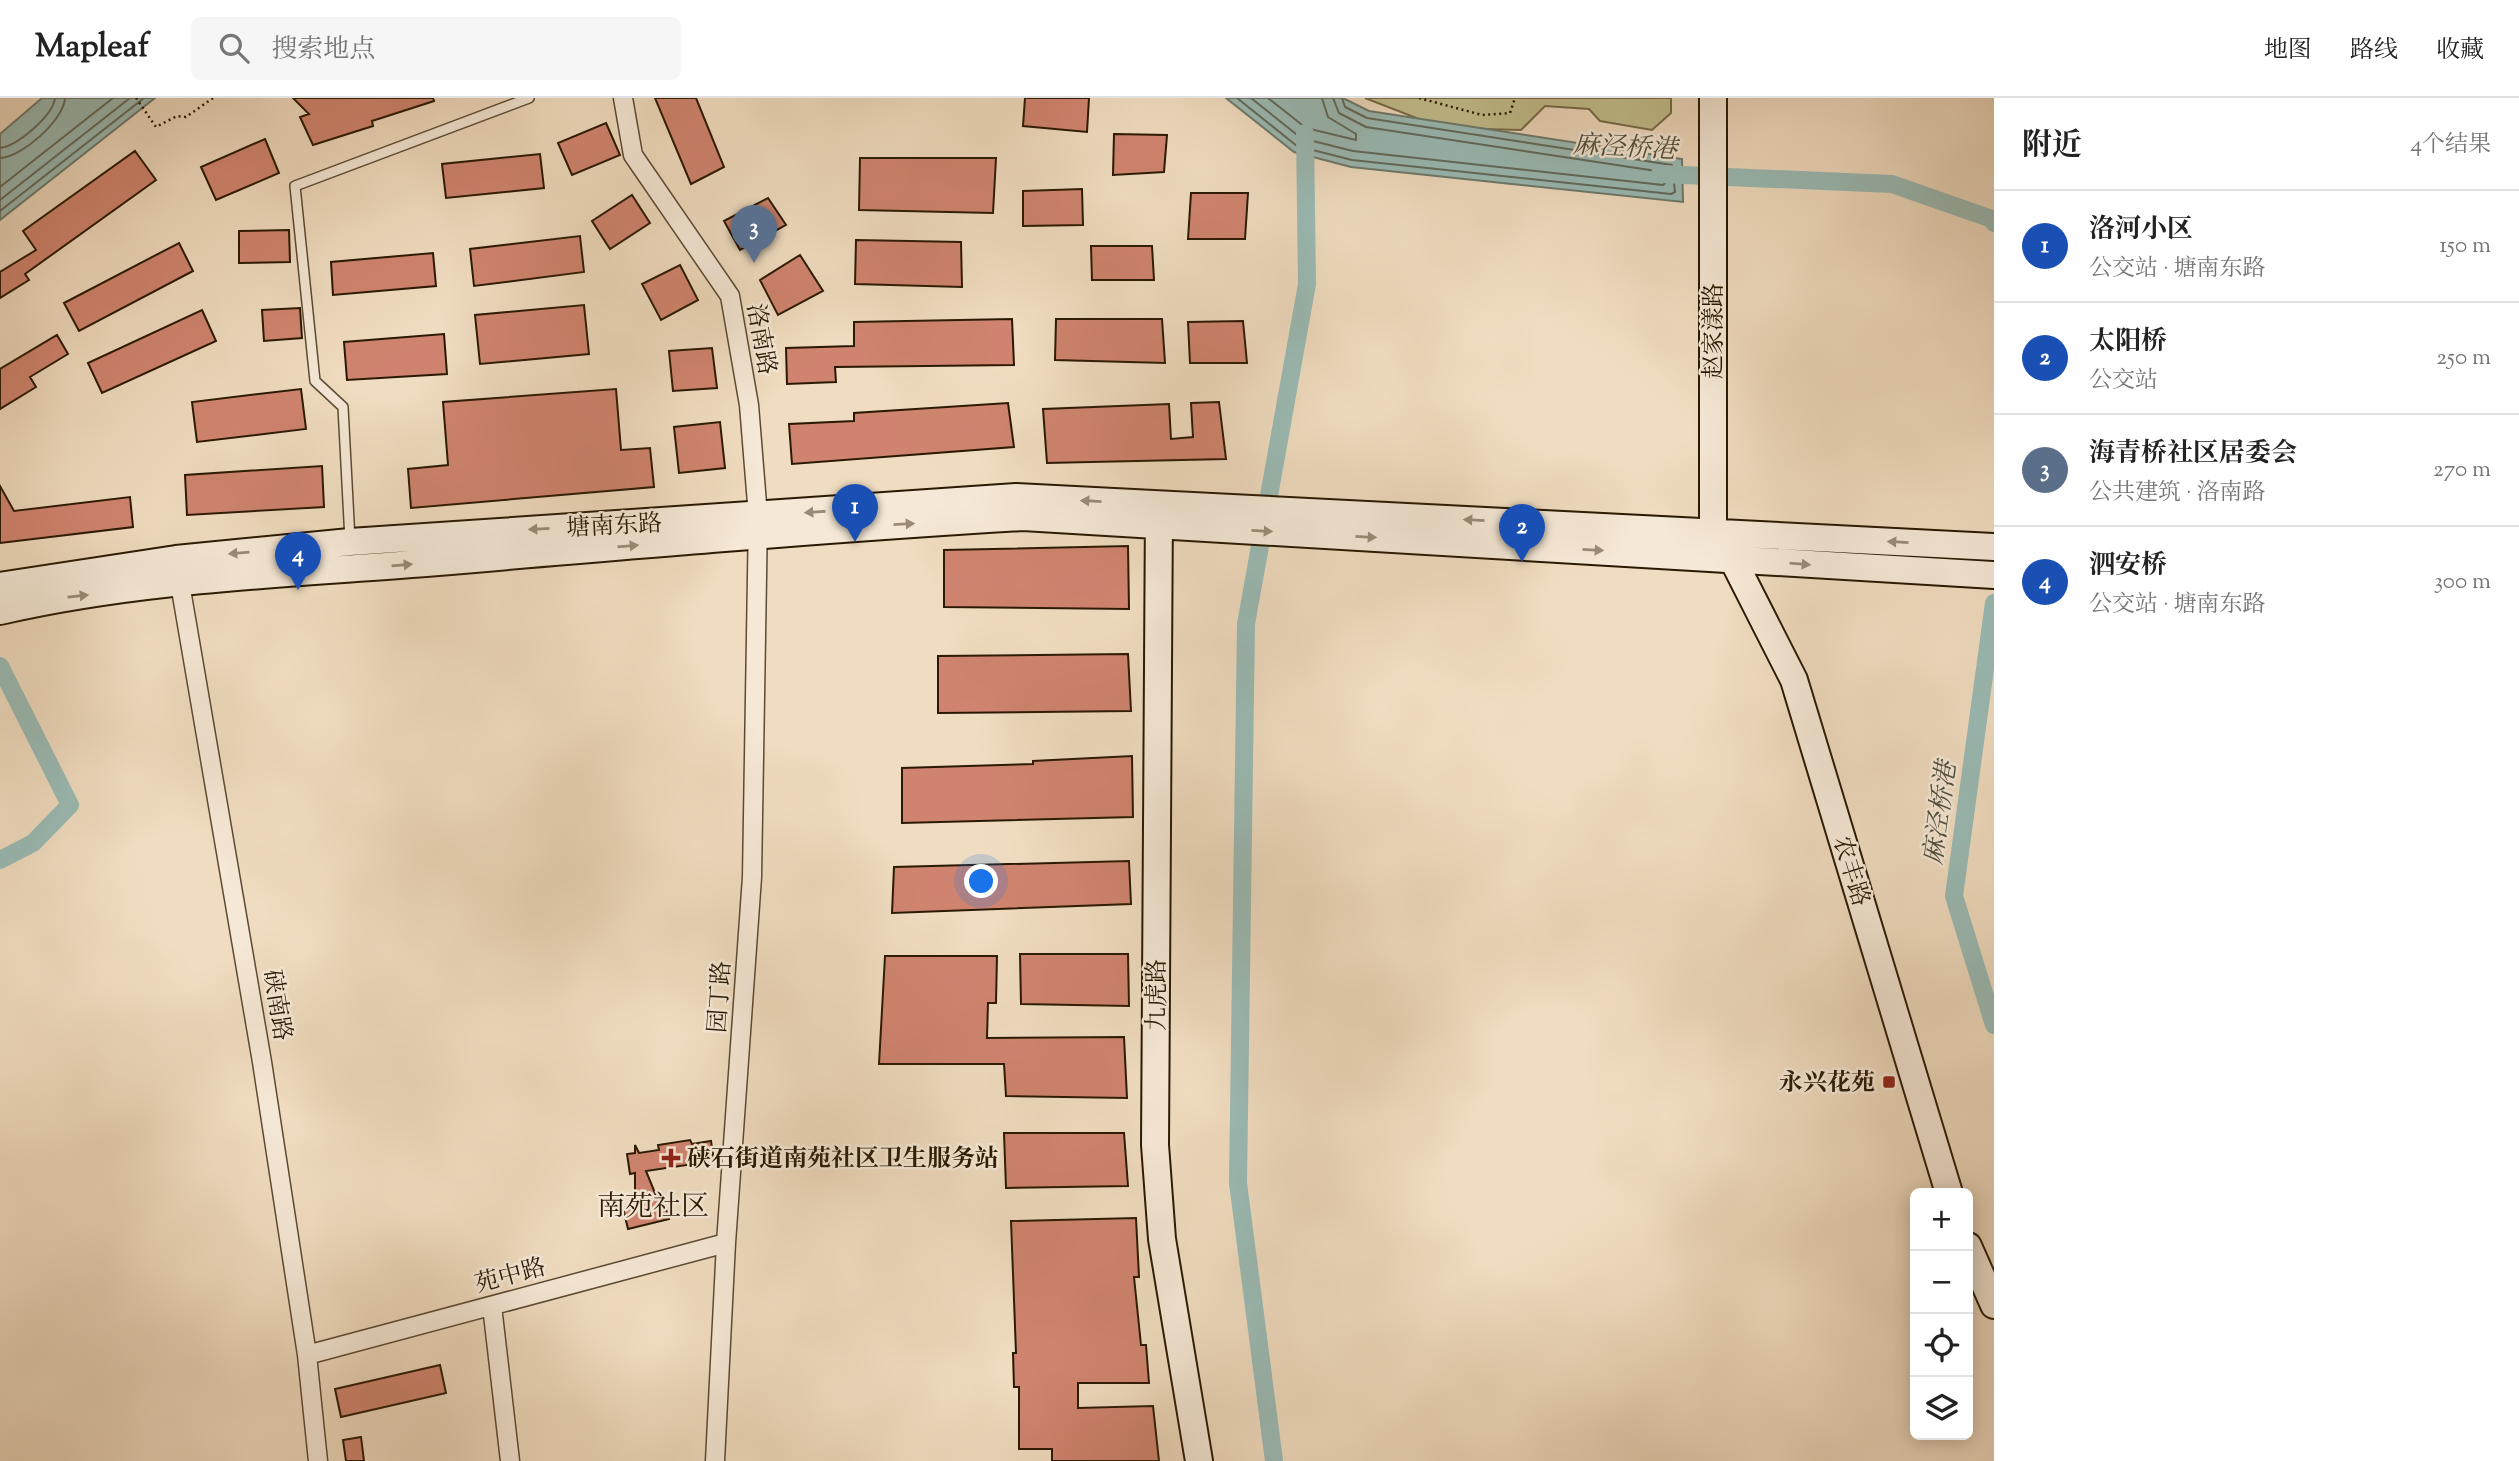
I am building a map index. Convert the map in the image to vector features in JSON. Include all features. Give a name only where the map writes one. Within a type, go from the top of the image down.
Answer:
[{"type":"main road","name":"赵家漾路","points":[[1713,98],[1713,532]]},
{"type":"main road","name":"塘南东路","points":[[4,602],[176,558],[350,542],[1023,517],[1159,515],[1300,522]]},
{"type":"main road","name":"九虎路","points":[[1159,515],[1155,1145],[1162,1239],[1199,1461]]},
{"type":"main road","points":[[1300,522],[1713,532],[1994,547]]},
{"type":"main road","points":[[1300,522],[1732,558],[1994,575]]},
{"type":"main road","name":"塘南东路","points":[[4,602],[758,526]]},
{"type":"main road","points":[[1713,532],[1732,558]]},
{"type":"main road","name":"农丰路","points":[[1732,558],[1794,680],[1947,1188]]},
{"type":"main road","points":[[1970,1251],[1994,1305]]},
{"type":"street","name":"洛南路","points":[[624,98],[633,155],[730,296],[749,405],[758,526]]},
{"type":"street","name":"园丁路","points":[[715,1461],[726,1243],[752,877],[758,526]]},
{"type":"street","name":"硖南路","points":[[176,558],[223,820],[307,1355],[318,1461]]},
{"type":"street","name":"苑中路","points":[[307,1355],[726,1243]]},
{"type":"street","points":[[492,1306],[510,1461]]},
{"type":"lane","points":[[351,569],[343,407],[315,381],[295,186],[529,98]]},
{"type":"path","points":[[135,98],[156,127],[177,116],[186,117],[213,98]]},
{"type":"path","points":[[1419,98],[1482,115],[1510,113],[1515,98]]},
{"type":"shaded area","points":[[1365,98],[1671,98],[1671,113],[1652,130],[1600,121],[1589,109],[1545,106],[1521,130],[1442,128]]},
{"type":"water","points":[[42,98],[155,98],[0,220],[0,134]]},
{"type":"water","points":[[1226,98],[1343,98],[1369,111],[1682,159],[1683,202],[1351,167],[1294,152]]},
{"type":"building","points":[[293,98],[433,98],[434,101],[372,121],[373,126],[313,145],[300,117],[309,114]]},
{"type":"building","points":[[655,98],[696,98],[724,167],[691,184]]},
{"type":"building","points":[[1025,98],[1089,98],[1087,132],[1023,126]]},
{"type":"building","points":[[606,123],[620,155],[572,175],[558,143]]},
{"type":"building","points":[[1114,134],[1167,135],[1164,172],[1113,175]]},
{"type":"building","points":[[265,139],[279,173],[216,200],[201,167]]},
{"type":"building","points":[[135,151],[156,180],[25,274],[29,280],[0,298],[0,272],[36,250],[23,231]]},
{"type":"building","points":[[540,154],[544,188],[446,198],[442,164]]},
{"type":"building","points":[[860,158],[996,158],[993,213],[859,210]]},
{"type":"building","points":[[1082,189],[1083,225],[1023,226],[1023,191]]},
{"type":"building","points":[[1191,193],[1248,193],[1245,239],[1188,239]]},
{"type":"building","points":[[632,195],[650,223],[610,249],[592,221]]},
{"type":"building","points":[[768,198],[786,225],[740,250],[724,221]]},
{"type":"building","points":[[289,230],[290,262],[239,263],[239,231]]},
{"type":"building","points":[[580,236],[584,272],[474,286],[470,249]]},
{"type":"building","points":[[856,240],[961,242],[962,287],[855,284]]},
{"type":"building","points":[[179,243],[193,271],[79,331],[64,303]]},
{"type":"building","points":[[1091,246],[1152,246],[1154,280],[1092,280]]},
{"type":"building","points":[[433,253],[436,286],[333,295],[331,262]]},
{"type":"building","points":[[800,255],[823,291],[778,315],[760,280]]},
{"type":"building","points":[[680,265],[698,300],[661,320],[642,284]]},
{"type":"building","points":[[584,305],[589,354],[480,364],[475,315]]},
{"type":"building","points":[[300,308],[302,338],[264,341],[262,310]]},
{"type":"building","points":[[202,310],[216,341],[102,393],[88,363]]},
{"type":"building","points":[[1012,319],[1014,365],[835,367],[836,382],[787,384],[786,348],[854,346],[854,322]]},
{"type":"building","points":[[1056,319],[1162,319],[1165,363],[1055,360]]},
{"type":"building","points":[[1243,321],[1247,363],[1190,363],[1188,322]]},
{"type":"building","points":[[444,334],[447,374],[347,380],[344,342]]},
{"type":"building","points":[[57,335],[68,354],[30,377],[36,387],[0,409],[0,369]]},
{"type":"building","points":[[712,348],[717,388],[673,391],[669,351]]},
{"type":"building","points":[[301,389],[306,429],[197,442],[192,402]]},
{"type":"building","points":[[616,389],[621,450],[650,448],[654,487],[411,508],[408,469],[448,465],[443,402]]},
{"type":"building","points":[[1219,402],[1226,459],[1047,463],[1043,409],[1169,404],[1171,439],[1193,437],[1191,403]]},
{"type":"building","points":[[1008,403],[1014,447],[792,464],[789,424],[854,421],[854,413]]},
{"type":"building","points":[[720,422],[725,468],[679,473],[674,427]]},
{"type":"building","points":[[322,466],[324,507],[187,515],[185,475]]},
{"type":"building","points":[[0,486],[14,511],[130,497],[133,527],[0,543]]},
{"type":"building","points":[[1128,546],[1129,609],[944,607],[944,550]]},
{"type":"building","points":[[1128,654],[1131,711],[938,713],[938,656]]},
{"type":"building","points":[[1132,756],[1133,817],[902,823],[902,768],[1033,764],[1033,761]]},
{"type":"building","points":[[1129,861],[1131,904],[892,913],[894,867]]},
{"type":"building","points":[[1020,954],[1128,954],[1129,1006],[1021,1004]]},
{"type":"building","points":[[885,956],[997,956],[996,1003],[988,1003],[987,1038],[1124,1037],[1127,1098],[1006,1096],[1004,1064],[879,1064]]},
{"type":"building","points":[[1004,1133],[1124,1133],[1128,1186],[1006,1188]]},
{"type":"building","points":[[690,1140],[692,1144],[711,1141],[714,1161],[646,1171],[657,1198],[663,1198],[669,1219],[628,1229],[623,1208],[635,1205],[635,1173],[630,1174],[627,1154],[635,1153],[635,1145],[639,1153],[659,1150],[658,1145]]},
{"type":"building","points":[[1136,1218],[1139,1277],[1134,1277],[1141,1345],[1146,1345],[1149,1383],[1078,1383],[1078,1408],[1153,1406],[1159,1461],[1052,1461],[1052,1449],[1019,1449],[1019,1387],[1014,1387],[1013,1353],[1016,1353],[1011,1221]]},
{"type":"building","points":[[440,1365],[446,1393],[341,1417],[335,1389]]},
{"type":"building","points":[[361,1437],[364,1461],[346,1461],[343,1440]]},
{"type":"waterway","points":[[1274,1461],[1238,1183],[1246,624],[1307,284],[1305,133]]},
{"type":"waterway","name":"麻泾桥港","points":[[1660,174],[1892,184],[1992,219],[1994,223]]},
{"type":"waterway","name":"麻泾桥港","points":[[1994,603],[1954,896],[1994,1025]]},
{"type":"waterway","points":[[0,666],[70,805],[33,843],[0,860]]},
{"type":"place","name":"海青桥社区居委会","points":[[754,263]]},
{"type":"place","name":"洛河小区","points":[[855,542]]},
{"type":"place","name":"太阳桥","points":[[1522,562]]},
{"type":"place","name":"泗安桥","points":[[298,590]]},
{"type":"place","name":"永兴花苑","points":[[1889,1082]]},
{"type":"place","name":"硖石街道南苑社区卫生服务站","points":[[671,1158]]},
{"type":"district","name":"南苑社区","points":[[653,1205]]}]
